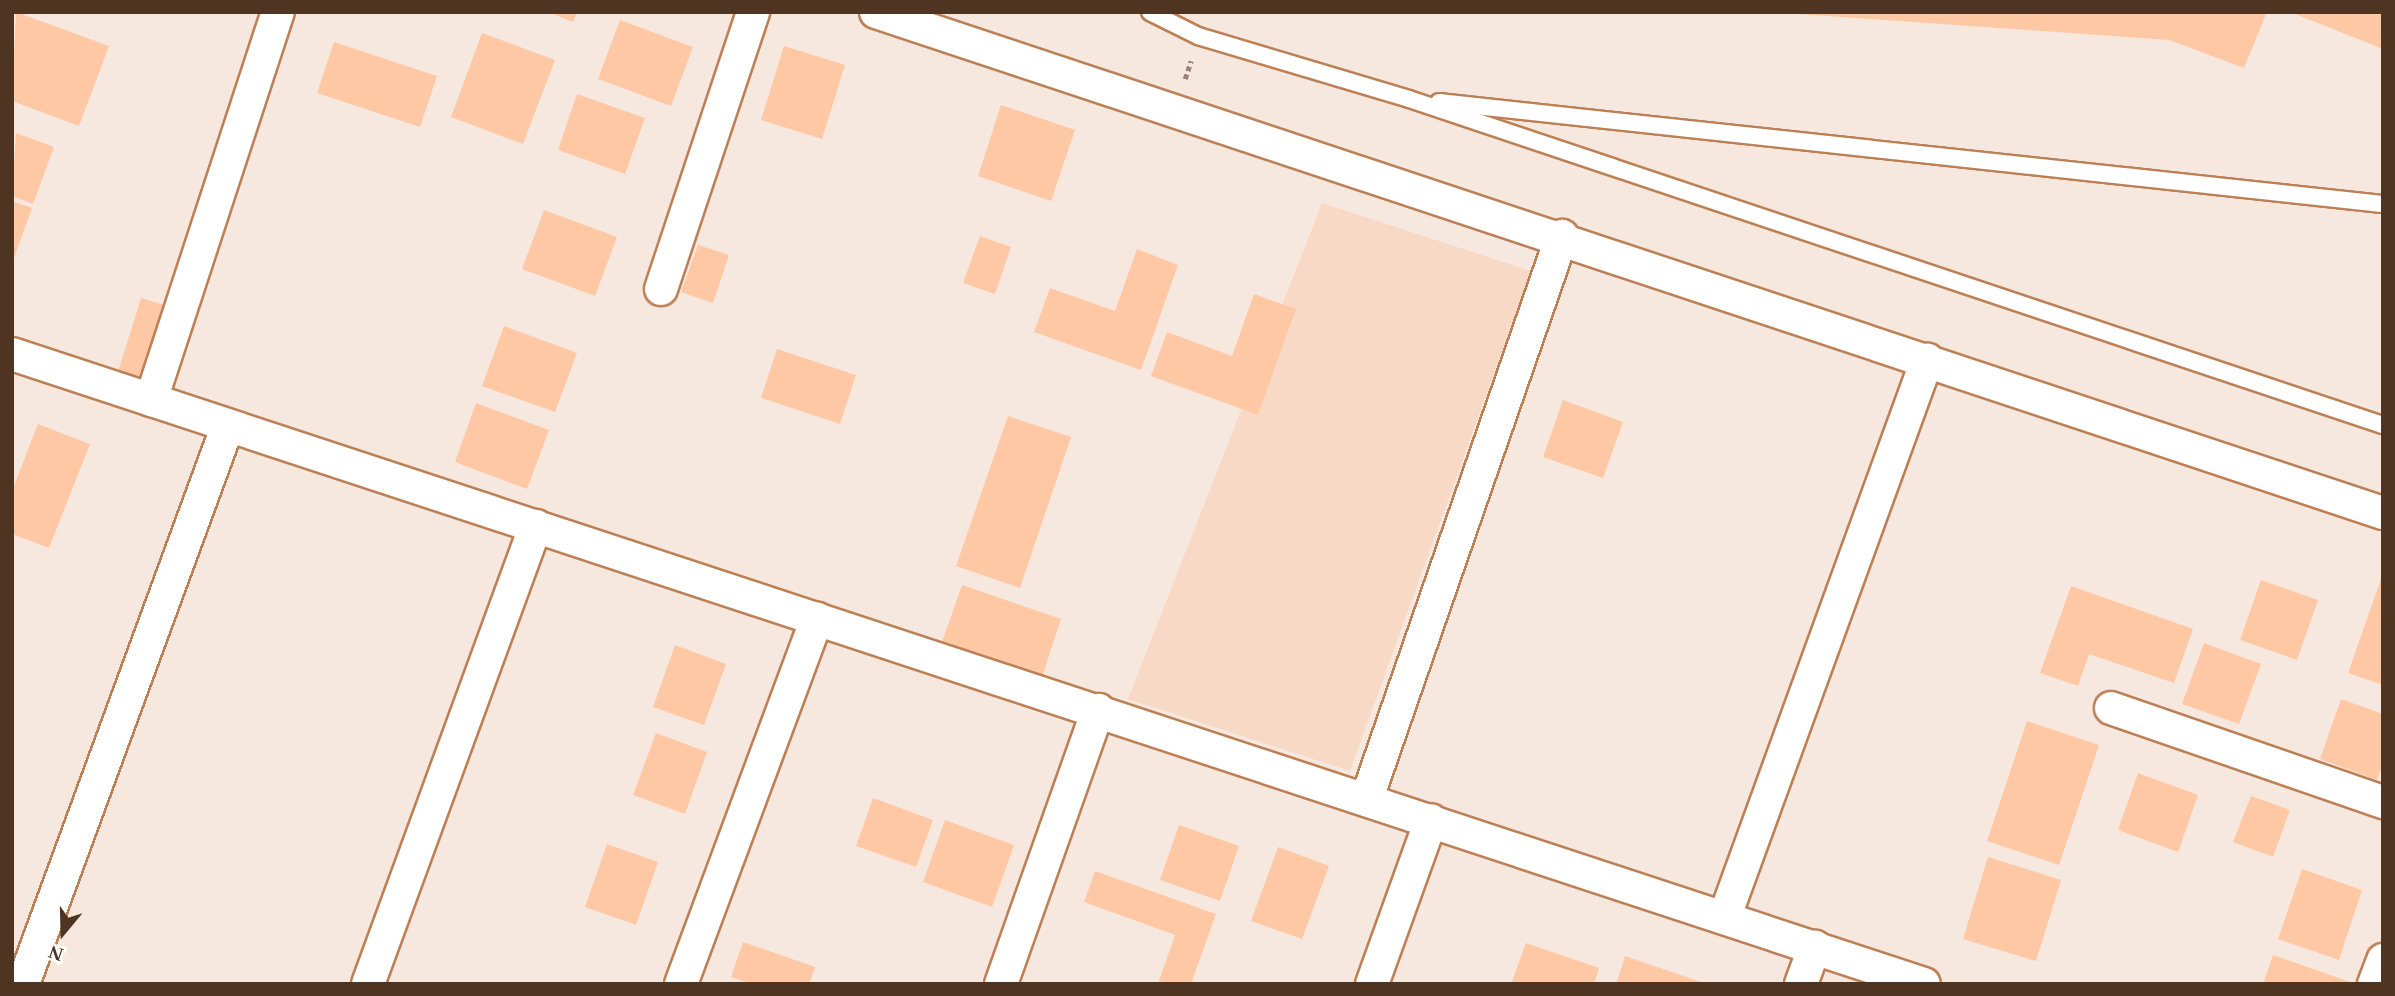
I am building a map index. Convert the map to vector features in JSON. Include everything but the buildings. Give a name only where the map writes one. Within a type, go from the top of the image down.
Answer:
[{"type":"street","points":[[150,400],[278,12]]},
{"type":"street","points":[[661,289],[753,12]]},
{"type":"street","points":[[876,12],[1562,236],[2383,513]]},
{"type":"street","points":[[1367,798],[1562,236]]},
{"type":"street","points":[[12,354],[1367,798],[1924,984]]},
{"type":"street","points":[[1725,916],[1927,360]]},
{"type":"street","points":[[23,984],[228,425]]},
{"type":"street","points":[[368,984],[536,526]]},
{"type":"street","points":[[681,984],[817,618]]},
{"type":"street","points":[[2111,708],[2383,802]]},
{"type":"street","points":[[1001,984],[1098,710]]},
{"type":"street","points":[[1372,984],[1431,820]]},
{"type":"street","points":[[1801,984],[1815,946]]},
{"type":"street","points":[[2374,984],[2383,960]]},
{"type":"lane","points":[[1150,12],[1198,36],[1409,99],[2383,425]]},
{"type":"lane","points":[[1409,99],[2383,204]]},
{"type":"shaded area","points":[[1322,203],[1531,271],[1350,771],[1128,699]]}]
